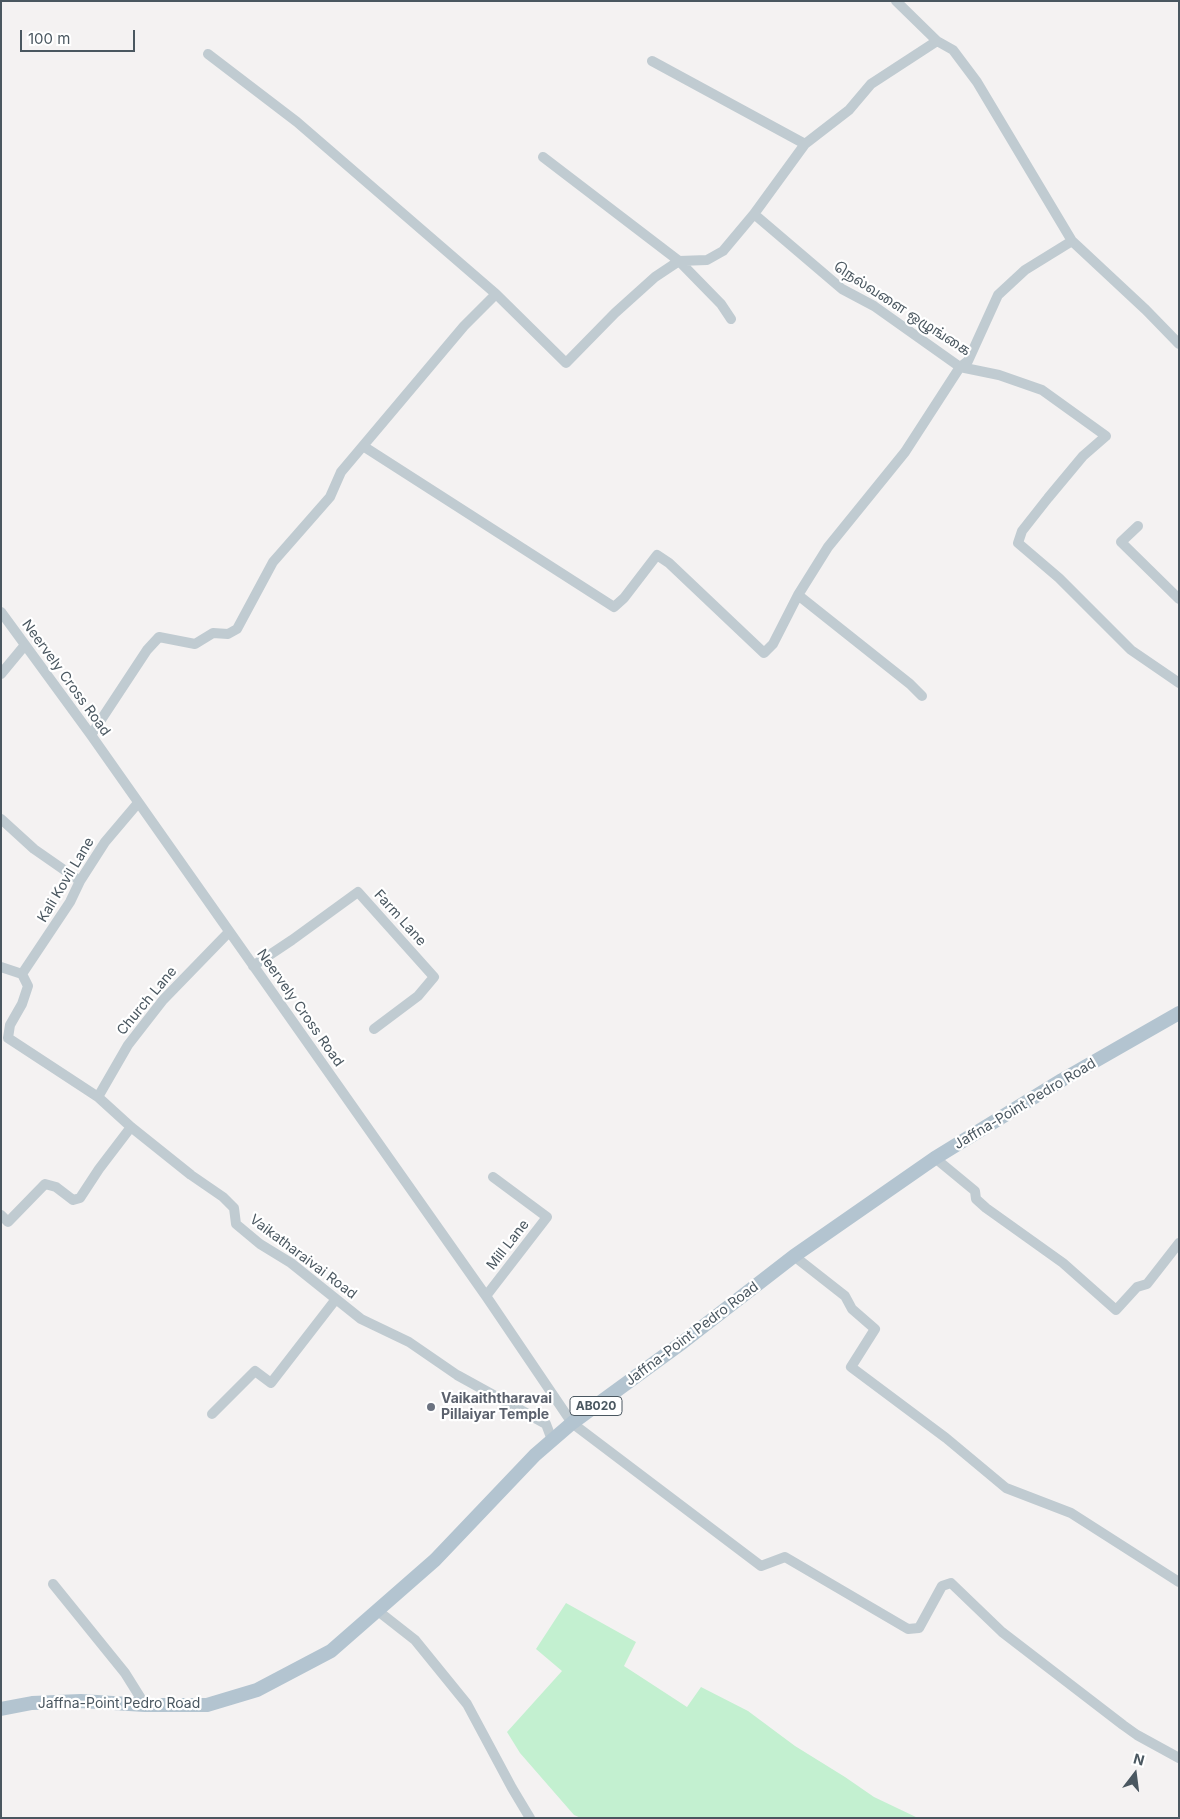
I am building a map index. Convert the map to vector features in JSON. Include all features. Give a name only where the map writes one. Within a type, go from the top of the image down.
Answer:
[{"type":"main road","name":"Jaffna-Point Pedro Road","points":[[1,1709],[32,1703],[81,1701],[145,1705],[207,1704],[257,1690],[331,1651],[435,1560],[535,1455],[572,1423],[683,1342],[794,1256],[935,1158],[1062,1080],[1179,1013]]},
{"type":"street","points":[[896,1],[937,41],[953,50],[978,82],[1072,241],[1146,310],[1179,344]]},
{"type":"street","points":[[208,54],[297,122],[496,294],[566,363],[655,277],[679,261],[706,260],[723,252],[754,214],[805,144],[849,110],[871,84],[937,41]]},
{"type":"street","points":[[652,61],[805,144]]},
{"type":"street","points":[[543,157],[679,261],[720,304],[731,319]]},
{"type":"street","name":"நெல்வளை ஒழுங்கை","points":[[754,214],[842,289],[874,306],[960,367],[999,375],[1042,390],[1106,436],[1083,456],[1048,498],[1022,531],[1018,543],[1059,578],[1131,650],[1179,683]]},
{"type":"street","points":[[363,446],[614,607],[624,598],[658,555],[670,563],[764,653],[773,644],[798,595],[828,547],[905,452],[960,367],[968,361],[998,295],[1025,270],[1072,241]]},
{"type":"street","points":[[91,736],[147,650],[159,637],[195,644],[212,633],[228,634],[237,629],[273,562],[330,497],[341,472],[464,326],[496,294]]},
{"type":"street","points":[[1138,526],[1121,542],[1179,599]]},
{"type":"street","points":[[798,595],[910,684],[922,696]]},
{"type":"street","name":"Neervely Cross Road","points":[[1,612],[91,736],[486,1296],[572,1423],[761,1566],[785,1557],[908,1629],[919,1628],[942,1586],[951,1583],[1002,1632],[1137,1736],[1179,1758]]},
{"type":"street","points":[[1,674],[25,645]]},
{"type":"street","name":"Kali Kovil Lane","points":[[22,974],[70,902],[80,881],[105,842],[138,803]]},
{"type":"street","points":[[1,819],[34,849],[80,881]]},
{"type":"street","name":"Farm Lane","points":[[253,966],[358,892],[434,977],[418,996],[374,1029]]},
{"type":"street","name":"Church Lane","points":[[98,1097],[128,1045],[163,1000],[229,932]]},
{"type":"street","points":[[1,967],[22,974]]},
{"type":"street","name":"Vaikatharaivai Road","points":[[22,974],[28,986],[5,1042],[98,1097],[131,1127],[191,1175],[223,1197],[234,1208],[236,1224],[260,1244],[291,1263],[361,1319],[409,1342],[457,1375],[546,1424],[552,1440]]},
{"type":"street","points":[[1,1215],[8,1222],[45,1184],[56,1187],[73,1200],[80,1198],[99,1168],[131,1127]]},
{"type":"street","points":[[935,1158],[975,1192],[976,1199],[986,1208],[1064,1263],[1116,1310],[1137,1287],[1147,1284],[1179,1243]]},
{"type":"street","name":"Mill Lane","points":[[486,1296],[547,1217],[493,1177]]},
{"type":"street","points":[[794,1256],[844,1296],[852,1309],[875,1329],[851,1367],[946,1438],[1006,1488],[1071,1513],[1179,1582]]},
{"type":"street","points":[[212,1414],[256,1371],[271,1383],[336,1299]]},
{"type":"street","points":[[54,1584],[125,1673],[145,1705]]},
{"type":"street","points":[[378,1611],[415,1640],[467,1704],[530,1818]]},
{"type":"green space","points":[[566,1603],[636,1642],[624,1666],[687,1707],[701,1687],[748,1711],[795,1746],[874,1797],[918,1818],[581,1818],[574,1815],[520,1753],[507,1732],[562,1671],[536,1649]]},
{"type":"place","name":"Vaikaiththaravai Pillaiyar Temple","points":[[431,1407]]}]
